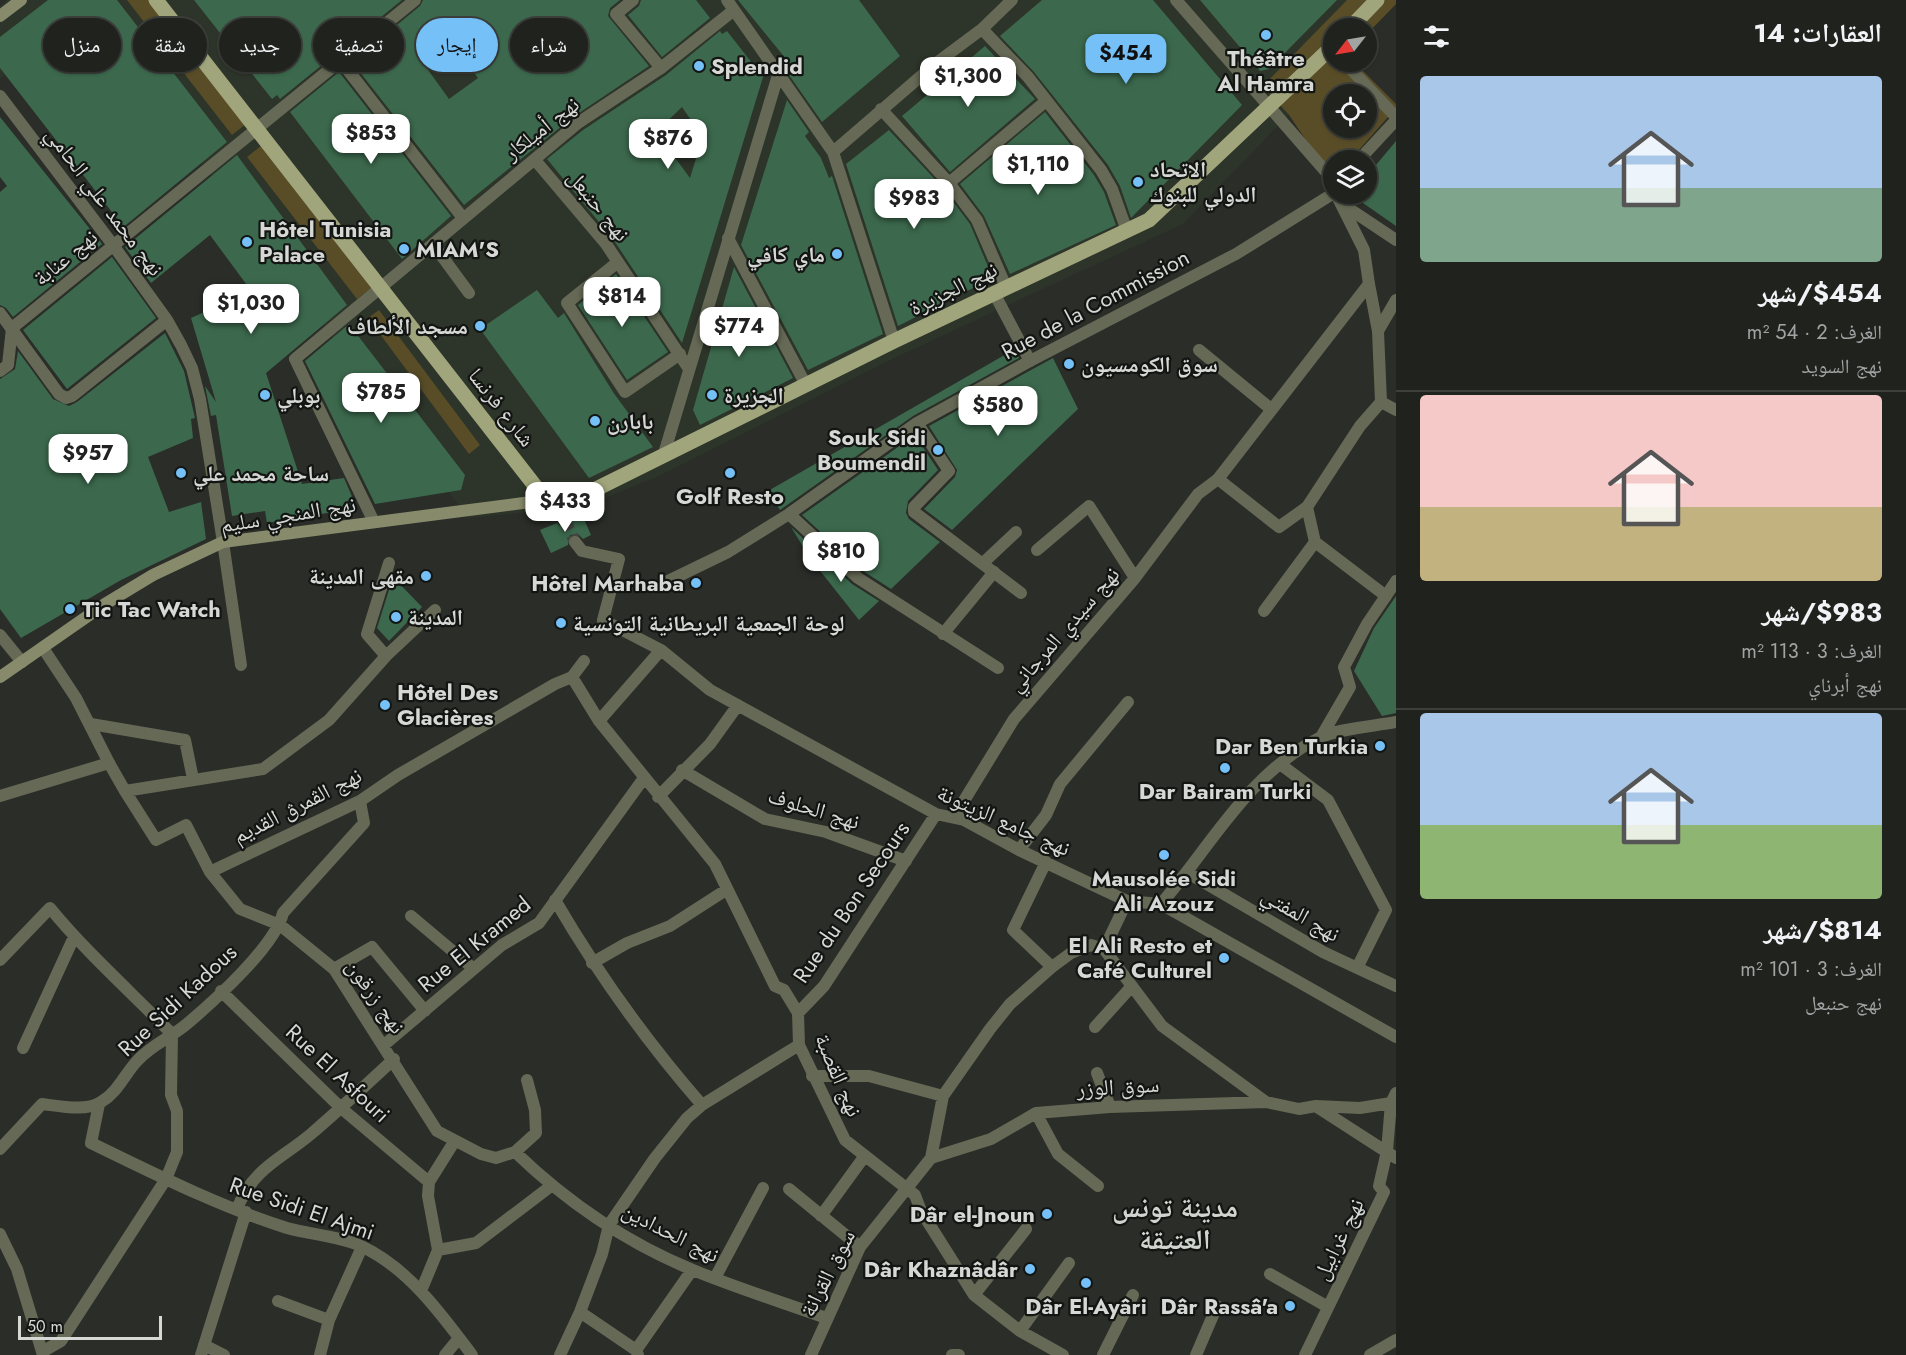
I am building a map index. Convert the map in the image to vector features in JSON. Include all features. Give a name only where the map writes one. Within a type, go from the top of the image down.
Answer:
[{"type":"main road","points":[[0,16],[21,0]]},
{"type":"main road","name":"شارع فرنسا","points":[[156,0],[550,501]]},
{"type":"main road","points":[[1360,18],[1377,0]]},
{"type":"main road","name":"نهج الجزيرة","points":[[550,501],[586,494],[894,341],[1127,231],[1163,209],[1323,58]]},
{"type":"main road","name":"نهج المنجي سليم","points":[[0,677],[153,575],[224,542],[550,501]]},
{"type":"street","name":"نهج عنابة","points":[[392,18],[415,0]]},
{"type":"street","points":[[633,0],[616,14],[661,68]]},
{"type":"street","points":[[833,152],[881,109],[982,29],[1012,0]]},
{"type":"street","points":[[1176,0],[1323,168]]},
{"type":"street","points":[[730,5],[833,152],[894,341]]},
{"type":"street","name":"نهج أميلكار","points":[[374,522],[295,359],[578,123],[661,68],[730,5]]},
{"type":"street","points":[[982,29],[1012,59],[1101,170],[1112,189],[1127,231]]},
{"type":"street","name":"نهج عنابة","points":[[12,328],[325,72]]},
{"type":"street","points":[[349,72],[463,218]]},
{"type":"street","points":[[663,457],[779,72]]},
{"type":"street","points":[[1353,72],[1396,119],[1368,150]]},
{"type":"street","name":"نهج محمد علي الحامي","points":[[0,96],[167,320],[192,368],[198,388],[242,664]]},
{"type":"street","points":[[949,183],[1046,101]]},
{"type":"street","points":[[881,109],[949,183],[977,220],[1000,290],[1030,361]]},
{"type":"street","name":"نهج حنبعل","points":[[535,160],[618,262],[689,369]]},
{"type":"street","name":"Rue de la Commission","points":[[662,584],[728,552],[789,514],[916,423],[1236,254],[1323,204]]},
{"type":"street","points":[[1218,479],[1279,527],[1307,507],[1360,426],[1380,402],[1378,330],[1364,249],[1340,204]]},
{"type":"street","points":[[1347,204],[1396,240]]},
{"type":"street","points":[[728,238],[806,385]]},
{"type":"street","points":[[433,244],[469,293]]},
{"type":"street","points":[[618,262],[567,303],[625,392],[680,354]]},
{"type":"street","name":"نهج سيدي المرجاني","points":[[954,817],[1014,719],[1135,578],[1198,495],[1218,479],[1369,284]]},
{"type":"street","points":[[1378,330],[1396,300]]},
{"type":"street","points":[[0,313],[59,394],[66,398],[72,396],[167,320]]},
{"type":"street","points":[[0,371],[8,365],[12,328]]},
{"type":"street","points":[[1199,350],[1271,409]]},
{"type":"street","points":[[1380,402],[1396,410]]},
{"type":"street","points":[[916,423],[949,471],[914,507],[914,512],[1021,592]]},
{"type":"street","points":[[550,501],[564,519]]},
{"type":"street","points":[[1037,550],[1089,506],[1135,578]]},
{"type":"street","points":[[1307,507],[1315,542],[1386,596]]},
{"type":"street","points":[[789,514],[858,578],[998,668]]},
{"type":"street","points":[[983,563],[1016,532]]},
{"type":"street","name":"نهج جامع الزيتونة","points":[[576,542],[582,551],[619,559],[603,620],[661,650],[710,690],[936,814],[954,817],[1127,901],[1161,904],[1396,1037]]},
{"type":"street","points":[[1264,611],[1315,542]]},
{"type":"street","points":[[386,656],[367,634],[389,563]]},
{"type":"street","points":[[943,634],[994,572]]},
{"type":"street","points":[[1321,737],[1350,687],[1344,667],[1367,624],[1396,581]]},
{"type":"street","points":[[43,648],[90,724],[125,791],[263,769],[329,720],[386,656],[435,610]]},
{"type":"street","points":[[0,635],[22,662]]},
{"type":"street","points":[[599,721],[661,650]]},
{"type":"street","points":[[573,677],[584,661]]},
{"type":"street","name":"نهج القصبة","points":[[573,677],[599,721],[658,797],[715,864],[775,986],[784,990],[798,1013],[798,1045],[845,1140],[915,1195],[921,1211],[974,1295],[1020,1331],[1063,1355]]},
{"type":"street","name":"نهج الڨمرڨ القديم","points":[[210,872],[360,801],[398,775],[555,684],[573,677]]},
{"type":"street","points":[[1019,850],[1046,815],[1060,784],[1128,702]]},
{"type":"street","points":[[658,797],[710,744],[738,705]]},
{"type":"street","points":[[1161,904],[1188,873],[1240,800],[1280,764],[1321,737],[1396,722]]},
{"type":"street","points":[[90,724],[185,740],[193,779]]},
{"type":"street","points":[[0,796],[110,764]]},
{"type":"street","points":[[1280,764],[1328,800],[1386,910],[1357,968]]},
{"type":"street","name":"نهج الحلوف","points":[[682,770],[765,819],[826,832],[906,861]]},
{"type":"street","name":"Rue El Kramed","points":[[384,1045],[502,945],[539,923],[644,778]]},
{"type":"street","name":"نهج زرقون","points":[[125,791],[156,840],[186,825],[210,872],[240,909],[280,925],[334,969],[394,1059],[437,1131],[481,1155],[496,1158],[515,1152]]},
{"type":"street","name":"Rue Sidi Kadous","points":[[99,1104],[116,1091],[136,1062],[172,1034],[248,966],[280,925],[283,913],[364,823],[360,801]]},
{"type":"street","name":"Rue du Bon Secours","points":[[798,1013],[824,986],[936,814]]},
{"type":"street","points":[[1046,862],[1012,930],[1052,967]]},
{"type":"street","name":"نهج المفتي","points":[[1188,873],[1323,952],[1396,986]]},
{"type":"street","points":[[592,963],[627,944],[670,926],[726,890]]},
{"type":"street","points":[[555,900],[592,963],[702,1105]]},
{"type":"street","points":[[1104,949],[1127,901]]},
{"type":"street","points":[[0,960],[50,908],[74,937],[101,960],[172,1034],[171,1095],[177,1111],[177,1152],[166,1179],[61,1341],[42,1353],[17,1269],[0,1234]]},
{"type":"street","points":[[411,916],[474,969]]},
{"type":"street","points":[[23,1048],[74,937]]},
{"type":"street","points":[[931,1158],[943,1096],[1010,1004],[1071,953],[1091,945],[1104,949],[1162,1026],[1266,1102]]},
{"type":"street","points":[[334,969],[372,947],[425,1011]]},
{"type":"street","points":[[1095,1027],[1132,986]]},
{"type":"street","name":"Rue El Asfouri","points":[[221,991],[341,1108],[429,1182]]},
{"type":"street","points":[[560,1355],[580,1312],[602,1254],[609,1225],[655,1158],[687,1118],[702,1105],[798,1045]]},
{"type":"street","points":[[224,1355],[202,1350],[242,1210],[244,1190],[265,1166],[309,1136],[394,1059]]},
{"type":"street","points":[[1097,1073],[1110,1107]]},
{"type":"street","points":[[812,1076],[869,1076],[943,1096]]},
{"type":"street","points":[[515,1152],[537,1133],[536,1110],[527,1080]]},
{"type":"street","name":"نهج غرابيل","points":[[1305,1355],[1384,1192],[1378,1186],[1391,1155],[1393,1098],[1360,1108],[1316,1106]]},
{"type":"street","name":"سوق الوزر","points":[[931,1158],[991,1139],[1036,1113],[1110,1107],[1266,1102],[1299,1109],[1316,1106]]},
{"type":"street","points":[[0,1149],[42,1104],[77,1107],[99,1104]]},
{"type":"street","name":"Rue Sidi El Ajmi","points":[[99,1104],[91,1143],[166,1179],[287,1228],[362,1247],[402,1274],[421,1291],[472,1355]]},
{"type":"street","points":[[1316,1106],[1391,1155]]},
{"type":"street","points":[[1036,1113],[1058,1154],[1098,1186]]},
{"type":"street","points":[[421,1291],[438,1250],[428,1196],[429,1182],[454,1142]]},
{"type":"street","name":"نهج الحدادين","points":[[515,1152],[551,1186],[621,1235],[692,1270],[826,1318]]},
{"type":"street","points":[[821,1216],[864,1157]]},
{"type":"street","name":"سوق القرانة","points":[[811,1355],[860,1247],[931,1158]]},
{"type":"street","points":[[438,1250],[476,1243],[551,1186]]},
{"type":"street","points":[[715,1278],[763,1188]]},
{"type":"street","points":[[789,1189],[860,1247]]},
{"type":"street","points":[[974,1295],[1026,1229]]},
{"type":"street","points":[[320,1355],[329,1320],[362,1247]]},
{"type":"street","points":[[1020,1331],[1069,1263]]},
{"type":"street","points":[[580,1312],[637,1353],[692,1270]]},
{"type":"street","points":[[1270,1274],[1328,1307]]},
{"type":"street","points":[[1103,1355],[1133,1295]]},
{"type":"street","points":[[278,1301],[329,1320]]},
{"type":"street","points":[[1196,1355],[1217,1306]]},
{"type":"street","points":[[445,1355],[459,1338]]},
{"type":"street","points":[[1370,1355],[1395,1343]]},
{"type":"street","points":[[952,1355],[959,1355]]},
{"type":"shaded area","points":[[7,0],[1396,0],[1396,4],[1377,24],[1377,18],[1323,18],[1323,72],[1330,72],[1183,224],[886,362],[661,475],[584,507],[468,518],[134,72],[207,72],[207,18],[133,18],[133,71],[121,55],[121,18],[93,18],[88,11],[79,18],[43,18],[43,46],[0,79],[0,6]]},
{"type":"shaded area","points":[[127,0],[149,0],[163,18],[141,18]]},
{"type":"shaded area","points":[[1347,0],[1396,0],[1396,4],[1377,24],[1377,18],[1329,18]]},
{"type":"shaded area","points":[[1323,25],[1323,72],[1364,72],[1376,84],[1323,84],[1323,138],[1369,138],[1359,150],[1323,150],[1323,165],[1289,115],[1263,86]]},
{"type":"shaded area","points":[[183,72],[205,72],[246,124],[232,135]]},
{"type":"shaded area","points":[[1377,85],[1396,104],[1396,108],[1377,129]]},
{"type":"shaded area","points":[[262,145],[371,288],[357,299],[247,157]]},
{"type":"shaded area","points":[[379,310],[480,445],[469,454],[368,318]]},
{"type":"building","points":[[48,0],[117,0],[133,21],[133,72],[173,72],[227,142],[115,234],[122,225],[0,68],[0,37]]},
{"type":"building","points":[[194,0],[402,0],[380,18],[313,18],[313,72],[280,99],[277,95],[272,99],[251,72],[301,72],[301,18],[219,18],[219,32]]},
{"type":"building","points":[[423,0],[620,0],[610,8],[608,16],[649,66],[573,117],[464,205],[360,72],[404,72],[404,19],[420,6]]},
{"type":"building","points":[[641,0],[696,0],[710,18],[662,57],[628,15],[639,6]]},
{"type":"building","points":[[738,0],[859,0],[900,56],[822,122],[789,75],[795,70]]},
{"type":"building","points":[[1042,0],[1153,0],[1242,105],[1131,218],[1120,186],[1108,165],[1034,72],[1000,36]]},
{"type":"building","name":"Théâtre Al Hamra","points":[[1200,0],[1337,0],[1269,69],[1260,71]]},
{"type":"building","points":[[720,31],[722,34],[727,31],[763,77],[682,343],[613,239],[547,159],[583,130],[666,75]],"holes":[[[682,107],[693,123],[706,126],[690,178],[656,132]]]},
{"type":"building","points":[[985,46],[1035,99],[950,172],[902,116]]},
{"type":"building","points":[[339,72],[451,216],[402,259],[290,112]]},
{"type":"building","points":[[787,100],[809,132],[805,136],[821,158],[829,178],[832,176],[883,334],[808,370],[741,245]]},
{"type":"building","points":[[1045,112],[1094,175],[1104,192],[1116,225],[1010,274],[984,216],[960,184]]},
{"type":"building","points":[[0,117],[102,244],[13,317],[6,308],[0,305],[0,192],[7,186],[0,177]]},
{"type":"building","points":[[889,130],[943,188],[970,224],[993,278],[898,326],[846,164]]},
{"type":"building","points":[[1396,141],[1396,226],[1364,204],[1377,204],[1377,164]]},
{"type":"building","points":[[237,155],[347,305],[266,373],[302,484],[344,478],[357,508],[267,523],[265,511],[232,516],[216,415],[211,416],[205,386],[216,402],[191,318],[209,310],[215,319],[252,292],[210,235],[151,283],[125,247]]},
{"type":"building","points":[[112,257],[156,318],[67,389],[23,330]]},
{"type":"building","points":[[734,267],[793,378],[700,425],[693,410]]},
{"type":"building","points":[[616,274],[668,352],[627,380],[578,305]]},
{"type":"building","points":[[537,290],[558,318],[564,313],[613,392],[653,447],[589,478],[480,329]]},
{"type":"building","points":[[349,324],[465,475],[461,490],[375,504],[305,361]]},
{"type":"building","points":[[165,333],[184,371],[195,418],[191,419],[193,438],[148,457],[169,512],[201,502],[206,539],[121,580],[21,638],[0,609],[0,379],[15,369],[18,351],[53,399],[69,406]]},
{"type":"building","points":[[1015,349],[1019,358],[913,416],[780,510],[768,491]]},
{"type":"building","points":[[1053,358],[1078,409],[952,530],[924,509],[955,477],[957,470],[929,426]]},
{"type":"building","points":[[915,435],[938,470],[908,501],[906,513],[909,519],[940,542],[891,589],[863,571],[802,515]]},
{"type":"building","points":[[581,512],[591,535],[583,539],[578,534],[570,535],[568,545],[551,553],[540,530],[557,523],[567,527],[571,523],[572,516]]},
{"type":"building","points":[[791,527],[852,584],[879,601],[859,620],[810,558]]},
{"type":"building","name":"المدينة","points":[[393,577],[422,607],[389,641],[377,628]]},
{"type":"building","points":[[1396,596],[1396,713],[1382,716],[1354,671],[1374,628]]},
{"type":"tunnel","points":[[564,519],[575,542]]},
{"type":"place","name":"Théâtre Al Hamra","points":[[1266,35]]},
{"type":"place","name":"Splendid","points":[[699,66]]},
{"type":"place","name":"الاتحاد الدولي للبنوك","points":[[1138,182]]},
{"type":"place","name":"Hôtel Tunisia Palace","points":[[247,242]]},
{"type":"place","name":"MIAM'S","points":[[404,249]]},
{"type":"place","name":"ماي كافي","points":[[837,254]]},
{"type":"place","name":"مسجد الألطاف","points":[[480,326]]},
{"type":"place","name":"سوق الكومسيون","points":[[1069,364]]},
{"type":"place","name":"بوبلي","points":[[265,395]]},
{"type":"place","name":"الجزيرة","points":[[712,395]]},
{"type":"place","name":"بابارن","points":[[595,421]]},
{"type":"place","name":"Souk Sidi Boumendil","points":[[938,450]]},
{"type":"place","name":"ساحة محمد علي","points":[[181,473]]},
{"type":"place","name":"Golf Resto","points":[[730,473]]},
{"type":"place","name":"مقهى المدينة","points":[[426,576]]},
{"type":"place","name":"Hôtel Marhaba","points":[[696,583]]},
{"type":"place","name":"Tic Tac Watch","points":[[70,609]]},
{"type":"place","name":"المدينة","points":[[396,617]]},
{"type":"place","name":"لوحة الجمعية البريطانية التونسية","points":[[561,623]]},
{"type":"place","name":"Hôtel Des Glacières","points":[[385,705]]},
{"type":"place","name":"Dar Ben Turkia","points":[[1380,746]]},
{"type":"place","name":"Dar Bairam Turki","points":[[1225,768]]},
{"type":"place","name":"Mausolée Sidi Ali Azouz","points":[[1164,855]]},
{"type":"place","name":"El Ali Resto et Café Culturel","points":[[1224,958]]},
{"type":"place","name":"Dâr el-Jnoun","points":[[1047,1214]]},
{"type":"place","name":"Dâr Khaznâdâr","points":[[1030,1269]]},
{"type":"place","name":"Dâr El-Ayâri","points":[[1086,1283]]},
{"type":"place","name":"Dâr Rassâ'a","points":[[1290,1306]]},
{"type":"district","name":"مدينة تونس العتيقة","points":[[1175,1223]]}]
